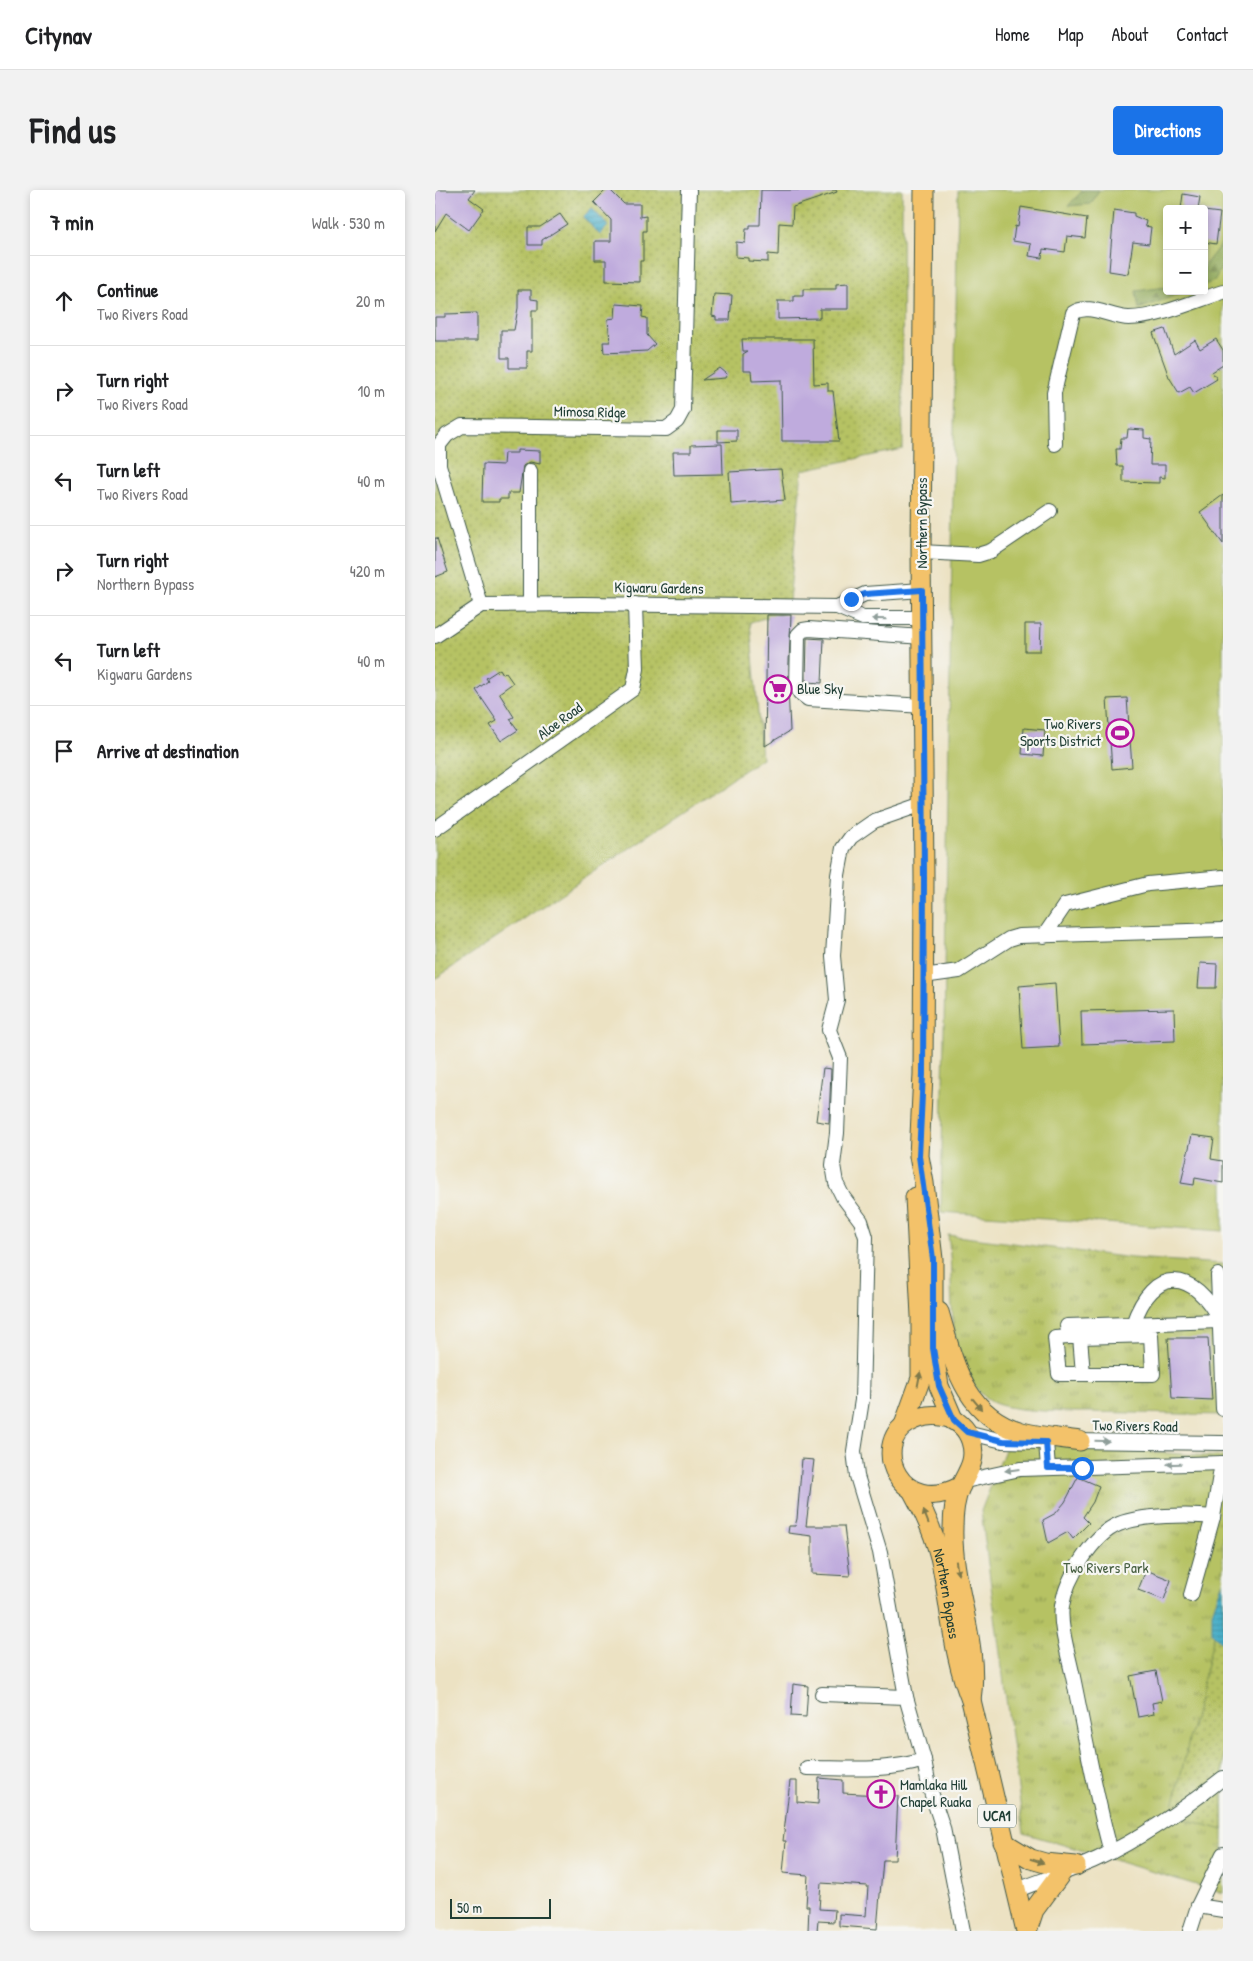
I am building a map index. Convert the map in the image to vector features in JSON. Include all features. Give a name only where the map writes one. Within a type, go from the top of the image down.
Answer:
[{"type":"main road","name":"Northern Bypass","points":[[923,190],[921,552],[923,627],[923,1074],[919,1156],[915,1182],[921,1316],[921,1378],[904,1426],[895,1437],[892,1451],[893,1465],[902,1482],[912,1490],[925,1513],[939,1556],[961,1673],[971,1700],[1003,1842],[1026,1931]]},
{"type":"main road","name":"Northern Bypass","points":[[919,1156],[929,1218],[934,1294],[933,1348],[939,1386],[973,1453],[972,1466],[955,1504],[953,1528],[973,1669],[971,1700]]},
{"type":"main road","points":[[934,1294],[959,1376],[967,1391],[985,1413],[996,1422],[1024,1433],[1080,1441]]},
{"type":"main road","points":[[904,1426],[928,1414],[942,1415],[960,1426]]},
{"type":"main road","points":[[912,1490],[921,1494],[935,1496],[947,1493],[963,1483]]},
{"type":"main road","points":[[1003,1842],[1031,1859],[1069,1869],[1034,1910],[1026,1931]]},
{"type":"street","name":"Mimosa Ridge","points":[[481,605],[439,465],[439,445],[447,435],[462,426],[666,429],[677,421],[683,410],[689,190]]},
{"type":"street","points":[[1055,444],[1054,393],[1073,313],[1086,308],[1119,318],[1142,318],[1223,292]]},
{"type":"street","points":[[530,471],[530,604]]},
{"type":"street","points":[[921,552],[978,554],[991,551],[1051,511]]},
{"type":"street","name":"Kigwaru Gardens","points":[[837,607],[865,594],[922,590]]},
{"type":"street","name":"Kigwaru Gardens","points":[[481,605],[635,604],[837,607],[863,618],[923,627]]},
{"type":"street","name":"Aloe Road","points":[[435,829],[633,689],[637,669],[635,604]]},
{"type":"street","points":[[435,636],[481,605]]},
{"type":"street","points":[[923,627],[803,630],[798,635],[797,686],[800,693],[808,699],[923,706]]},
{"type":"street","points":[[923,804],[874,821],[851,837],[843,848],[838,874],[833,956],[837,1000],[829,1030],[840,1058],[837,1133],[833,1165],[835,1183],[861,1221],[866,1236],[862,1400],[854,1451],[857,1476],[880,1552],[906,1697],[924,1760],[929,1786],[943,1828],[963,1931]]},
{"type":"street","points":[[1044,936],[1065,905],[1148,884],[1223,877]]},
{"type":"street","points":[[923,976],[959,971],[1009,939],[1030,935],[1223,930]]},
{"type":"street","points":[[1217,1274],[1222,1342],[1223,1408]]},
{"type":"street","points":[[1133,1324],[1140,1305],[1154,1287],[1173,1281],[1189,1283],[1202,1294],[1211,1304],[1219,1321]]},
{"type":"street","points":[[1083,1374],[1074,1337],[1067,1326],[1219,1321]]},
{"type":"street","points":[[1151,1335],[1153,1374],[1083,1374],[1059,1374],[1055,1338],[1151,1335]]},
{"type":"street","name":"Two Rivers Road","points":[[960,1426],[1003,1441],[1220,1443]]},
{"type":"street","points":[[1046,1442],[1048,1468]]},
{"type":"street","points":[[1191,1595],[1213,1517],[1221,1463],[1220,1443]]},
{"type":"street","points":[[963,1483],[1004,1471],[1221,1463]]},
{"type":"street","points":[[1111,1852],[1070,1661],[1061,1612],[1063,1598],[1077,1565],[1102,1536],[1119,1524],[1179,1515],[1213,1517]]},
{"type":"street","points":[[822,1694],[906,1697]]},
{"type":"street","points":[[807,1768],[877,1769],[901,1767],[924,1760]]},
{"type":"street","points":[[1015,1890],[1111,1852],[1161,1823],[1223,1778]]},
{"type":"street","points":[[1190,1931],[1197,1906],[1223,1854]]},
{"type":"street","points":[[1197,1906],[1223,1910]]},
{"type":"green space","points":[[435,190],[902,190],[903,449],[802,470],[788,612],[750,622],[762,758],[435,979]]},
{"type":"green space","points":[[958,190],[1223,190],[1223,1231],[941,1212]]},
{"type":"green space","points":[[1083,190],[1099,190],[1091,204],[1068,206]]},
{"type":"green space","points":[[1223,226],[1223,264],[1214,281],[1208,283],[1208,261],[1221,244]]},
{"type":"green space","points":[[1163,288],[1163,295],[1176,295],[1139,309],[1136,291]]},
{"type":"green space","points":[[948,1235],[1132,1258],[1223,1264],[1223,1415],[1039,1411],[1013,1408],[987,1399],[967,1374],[957,1348],[954,1332]]},
{"type":"green space","name":"Two Rivers Park","points":[[1008,1442],[1223,1457],[1223,1893],[1024,1833],[981,1511]]},
{"type":"green space","points":[[1223,1598],[1223,1830],[1171,1815]]},
{"type":"water","points":[[592,208],[608,226],[600,235],[583,217]]},
{"type":"water","points":[[1223,1581],[1223,1644],[1212,1633],[1212,1612]]},
{"type":"building","points":[[435,190],[475,190],[469,198],[484,209],[469,230],[446,213],[435,231]]},
{"type":"building","points":[[606,190],[610,190],[624,204],[640,204],[640,217],[646,216],[646,231],[643,231],[643,261],[640,261],[640,282],[606,281],[606,260],[595,260],[595,241],[611,241],[611,220],[594,202]]},
{"type":"building","points":[[761,190],[836,190],[837,192],[793,207],[792,224],[779,223],[778,255],[768,254],[768,262],[748,261],[748,258],[736,257],[736,242],[745,243],[746,229],[750,229],[750,225],[760,225]]},
{"type":"building","points":[[1183,194],[1200,197],[1199,205],[1182,205]]},
{"type":"building","points":[[1021,207],[1087,218],[1085,238],[1067,236],[1065,252],[1043,249],[1042,258],[1029,256],[1031,244],[1013,241],[1015,226],[1018,227]]},
{"type":"building","points":[[1114,210],[1134,213],[1134,216],[1146,221],[1145,226],[1151,227],[1149,244],[1133,242],[1128,274],[1109,271]]},
{"type":"building","points":[[1208,212],[1220,213],[1216,244],[1208,243]]},
{"type":"building","points":[[560,214],[567,224],[542,240],[542,245],[528,245],[528,227],[540,227]]},
{"type":"building","points":[[848,283],[848,309],[820,309],[820,318],[778,319],[778,301],[794,301],[794,296],[803,296],[803,289],[836,289],[836,284]]},
{"type":"building","points":[[518,290],[531,290],[531,299],[538,300],[538,310],[532,310],[532,351],[527,351],[527,368],[509,368],[509,358],[501,358],[501,330],[514,330],[518,308]]},
{"type":"building","points":[[714,294],[732,295],[730,320],[716,320],[716,317],[712,316]]},
{"type":"building","points":[[616,304],[643,306],[642,317],[647,318],[647,335],[655,344],[647,351],[604,353],[603,342],[610,342],[608,319],[615,318]]},
{"type":"building","points":[[477,313],[477,341],[435,341],[435,317],[445,317],[445,314]]},
{"type":"building","points":[[1165,329],[1174,354],[1195,340],[1200,349],[1216,339],[1223,350],[1223,365],[1212,372],[1217,379],[1194,393],[1190,387],[1179,393],[1169,377],[1153,333]]},
{"type":"building","points":[[742,339],[813,339],[814,384],[828,383],[828,391],[833,391],[839,441],[782,441],[781,380],[752,381],[751,371],[743,371],[743,354],[748,351],[743,351]]},
{"type":"building","points":[[720,368],[727,374],[725,378],[702,380]]},
{"type":"building","points":[[1128,429],[1144,430],[1144,438],[1151,439],[1150,465],[1165,465],[1165,478],[1159,477],[1159,483],[1123,482],[1123,466],[1117,466],[1116,449],[1120,449],[1121,438],[1127,438]]},
{"type":"building","points":[[718,430],[737,430],[737,441],[718,442]]},
{"type":"building","points":[[722,444],[723,474],[674,475],[673,452],[691,452],[691,445]]},
{"type":"building","points":[[517,450],[540,451],[540,464],[530,462],[523,466],[519,493],[508,493],[508,499],[499,499],[499,502],[482,502],[483,464],[503,465],[504,453],[517,453]]},
{"type":"building","points":[[781,469],[785,500],[731,504],[729,472]]},
{"type":"building","points":[[1223,495],[1223,544],[1200,512]]},
{"type":"building","points":[[435,538],[437,538],[448,572],[435,577]]},
{"type":"building","points":[[767,615],[791,615],[788,686],[790,731],[765,746]]},
{"type":"building","points":[[1025,624],[1041,624],[1040,651],[1025,651]]},
{"type":"building","points":[[807,638],[824,639],[822,683],[806,682]]},
{"type":"building","points":[[500,669],[503,674],[506,673],[513,683],[499,693],[514,717],[510,719],[518,730],[501,741],[490,725],[497,721],[476,690],[488,681],[486,678]]},
{"type":"building","name":"Two Rivers Sports District","points":[[1127,698],[1132,767],[1112,769],[1107,699]]},
{"type":"building","points":[[1024,728],[1045,730],[1043,756],[1022,754]]},
{"type":"building","points":[[1200,963],[1217,964],[1216,988],[1198,988]]},
{"type":"building","points":[[1055,983],[1059,1047],[1023,1049],[1019,986]]},
{"type":"building","points":[[1174,1009],[1175,1041],[1082,1044],[1081,1011]]},
{"type":"building","points":[[823,1068],[831,1069],[829,1123],[816,1121]]},
{"type":"building","points":[[1192,1135],[1214,1138],[1211,1159],[1223,1161],[1223,1183],[1195,1178],[1194,1185],[1181,1183]]},
{"type":"building","points":[[1168,1338],[1208,1338],[1212,1400],[1172,1398]]},
{"type":"building","points":[[802,1459],[814,1460],[806,1526],[844,1526],[850,1576],[812,1574],[812,1536],[788,1533],[789,1526],[795,1526],[797,1519]]},
{"type":"building","points":[[1078,1477],[1099,1486],[1093,1502],[1083,1517],[1089,1523],[1073,1539],[1068,1532],[1048,1543],[1043,1520],[1056,1513],[1065,1502]]},
{"type":"building","points":[[1146,1570],[1171,1580],[1164,1600],[1138,1590]]},
{"type":"building","points":[[1156,1671],[1162,1701],[1152,1703],[1154,1714],[1138,1717],[1130,1676]]},
{"type":"building","points":[[793,1684],[808,1686],[806,1717],[791,1716]]},
{"type":"building","points":[[819,1778],[843,1780],[843,1793],[898,1796],[895,1860],[883,1860],[877,1929],[839,1926],[839,1914],[866,1916],[868,1886],[821,1883],[819,1909],[835,1910],[834,1922],[818,1921],[817,1931],[808,1931],[809,1906],[806,1906],[808,1875],[783,1873],[786,1841],[783,1841],[790,1781],[797,1781],[797,1802],[818,1804]]},
{"type":"place","name":"Blue Sky","points":[[778,689]]},
{"type":"place","name":"Two Rivers Sports District","points":[[1120,733]]},
{"type":"place","name":"Mamlaka Hill Chapel Ruaka","points":[[881,1794]]},
{"type":"route","points":[[851,599],[865,594],[922,590],[923,1074],[919,1125],[919,1156],[929,1218],[933,1259],[933,1348],[939,1386],[954,1420],[967,1432],[1003,1441],[1046,1442],[1048,1468],[1082,1468]]}]
